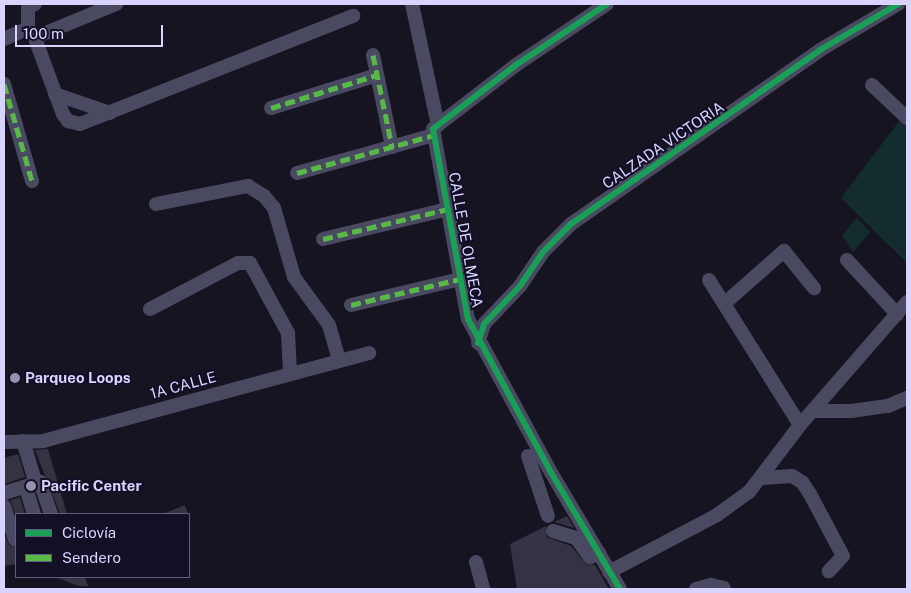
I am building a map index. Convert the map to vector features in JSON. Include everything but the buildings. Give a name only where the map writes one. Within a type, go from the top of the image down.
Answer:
[{"type":"street","points":[[35,4],[28,8],[32,33],[63,114],[72,123],[85,124],[353,16]]},
{"type":"street","points":[[4,39],[32,33],[116,4]]},
{"type":"street","name":"CALLE DE OLMECA","points":[[412,4],[454,281],[478,343],[620,589]]},
{"type":"street","points":[[297,173],[392,147],[431,133],[516,66],[607,4]]},
{"type":"street","name":"CALZADA VICTORIA","points":[[478,343],[484,324],[493,311],[520,286],[543,252],[571,224],[820,50],[898,4]]},
{"type":"street","points":[[373,55],[392,147]]},
{"type":"street","points":[[271,108],[377,75]]},
{"type":"street","points":[[4,84],[32,181]]},
{"type":"street","points":[[872,85],[907,118]]},
{"type":"street","points":[[55,94],[110,113]]},
{"type":"street","points":[[156,204],[248,186],[264,196],[274,208],[294,278],[329,325],[339,362]]},
{"type":"street","points":[[323,239],[443,210]]},
{"type":"street","points":[[725,303],[784,251],[814,288]]},
{"type":"street","points":[[847,260],[897,314]]},
{"type":"street","points":[[150,309],[238,263],[250,263],[288,333],[290,373]]},
{"type":"street","points":[[709,280],[800,425]]},
{"type":"street","points":[[351,305],[454,281]]},
{"type":"street","points":[[609,572],[733,506],[762,478],[800,425],[907,302]]},
{"type":"street","name":"1A CALLE","points":[[4,442],[43,441],[290,373],[339,362],[369,352]]},
{"type":"street","points":[[814,411],[851,411],[888,406],[907,398]]},
{"type":"street","points":[[26,441],[34,485],[34,513]]},
{"type":"street","points":[[528,456],[548,516]]},
{"type":"street","points":[[535,476],[549,469]]},
{"type":"street","points":[[762,478],[792,476],[802,482],[843,556],[829,571]]},
{"type":"street","points":[[4,492],[34,485]]},
{"type":"street","points":[[34,485],[50,513]]},
{"type":"street","points":[[4,506],[12,540]]},
{"type":"street","points":[[553,530],[576,538],[590,557],[598,553]]},
{"type":"street","points":[[476,562],[483,589]]},
{"type":"street","points":[[696,589],[711,585],[724,588]]},
{"type":"green space","points":[[903,116],[907,120],[907,263],[841,198]]},
{"type":"green space","points":[[857,218],[870,232],[853,252],[842,235]]},
{"type":"marked path","points":[[373,55],[392,147]]},
{"type":"marked path","points":[[271,108],[377,75]]},
{"type":"marked path","points":[[4,84],[32,181]]},
{"type":"marked path","points":[[297,173],[434,135]]},
{"type":"marked path","points":[[323,239],[448,209]]},
{"type":"marked path","points":[[351,305],[460,279]]},
{"type":"cycle path","points":[[607,4],[516,65],[433,129],[468,319],[549,469],[620,589]]},
{"type":"cycle path","points":[[478,343],[484,324],[520,286],[543,252],[571,224],[820,50],[898,4]]},
{"type":"place","name":"Parqueo Loops","points":[[15,378]]},
{"type":"place","name":"Pacific Center","points":[[31,486]]}]
